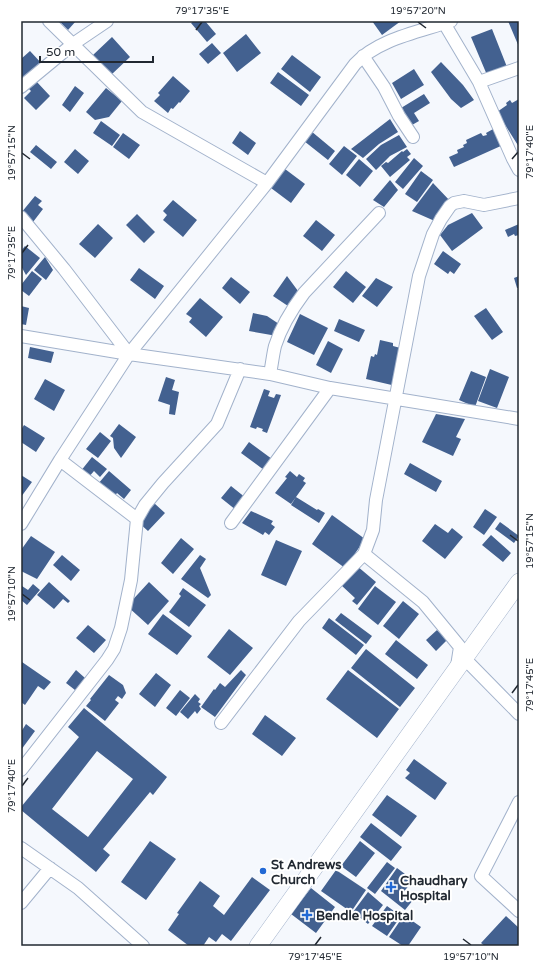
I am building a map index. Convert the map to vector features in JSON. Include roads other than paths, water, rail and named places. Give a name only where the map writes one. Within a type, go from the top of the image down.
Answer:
[{"type":"main road","points":[[258,946],[519,582]]},
{"type":"street","points":[[49,21],[142,112],[267,183]]},
{"type":"street","points":[[21,87],[73,44],[107,21]]},
{"type":"street","points":[[21,524],[128,354],[267,183],[362,56],[401,36],[447,22],[479,82],[519,170]]},
{"type":"street","points":[[362,56],[384,87],[399,116],[413,138]]},
{"type":"street","points":[[479,82],[519,68]]},
{"type":"street","points":[[221,723],[299,621],[364,554],[373,530],[376,500],[419,276],[433,234],[441,219],[450,206],[459,201],[484,205],[519,198]]},
{"type":"street","points":[[270,374],[275,346],[295,304],[379,213]]},
{"type":"street","points":[[21,217],[64,269],[128,354]]},
{"type":"street","points":[[21,336],[128,354],[240,369],[270,374],[330,388],[519,419]]},
{"type":"street","points":[[21,770],[114,649],[121,628],[131,580],[137,519],[145,505],[163,483],[217,424],[240,369]]},
{"type":"street","points":[[231,523],[330,388]]},
{"type":"street","points":[[60,460],[137,519]]},
{"type":"street","points":[[364,554],[428,607],[460,647],[461,663],[519,714]]},
{"type":"street","points":[[519,802],[481,876],[519,911]]},
{"type":"street","points":[[21,848],[78,888],[143,946]]},
{"type":"street","points":[[21,903],[50,868]]},
{"type":"place","name":"St Andrews Church","points":[[263,871]]},
{"type":"place","name":"Chaudhary Hospital","points":[[391,887]]},
{"type":"place","name":"Bendle Hospital","points":[[307,915]]}]
